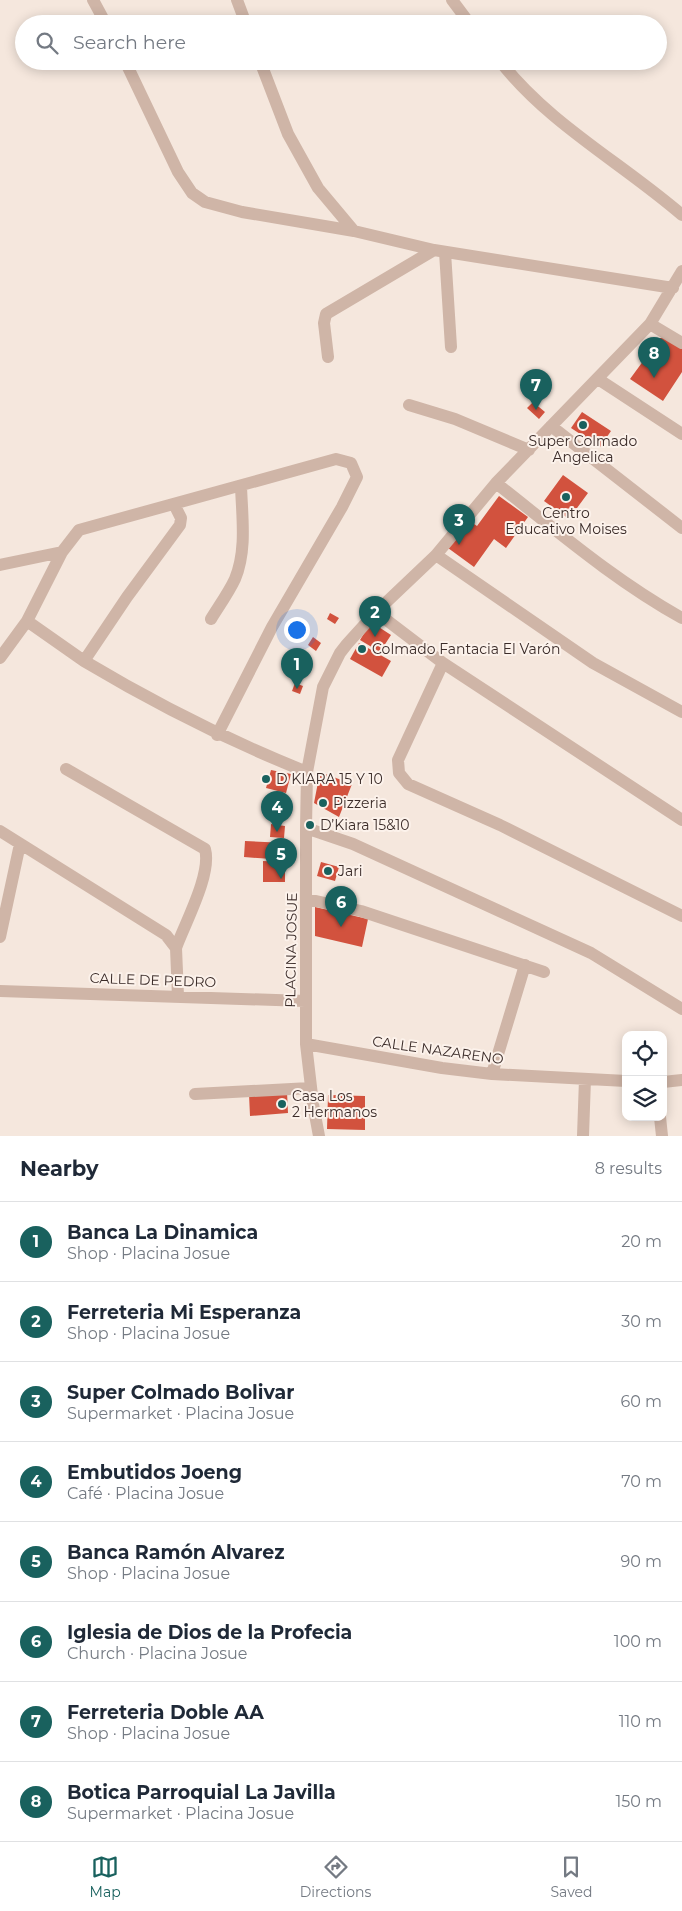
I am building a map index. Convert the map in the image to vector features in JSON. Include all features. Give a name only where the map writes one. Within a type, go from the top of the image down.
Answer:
[{"type":"street","points":[[93,0],[101,15]]},
{"type":"street","points":[[237,0],[243,15]]},
{"type":"street","points":[[452,0],[463,15]]},
{"type":"street","points":[[129,70],[178,172],[192,193],[205,202],[226,209],[354,231],[440,251],[673,288]]},
{"type":"street","points":[[264,70],[292,141],[318,188],[354,231]]},
{"type":"street","points":[[509,70],[569,130],[647,184],[682,215]]},
{"type":"street","points":[[440,251],[451,347]]},
{"type":"street","points":[[328,357],[324,323],[326,314],[440,251]]},
{"type":"street","name":"PLACINA JOSUE","points":[[319,1136],[310,1088],[306,1044],[306,772],[323,687],[340,653],[376,612],[436,555],[496,483],[650,324],[682,271]]},
{"type":"street","points":[[650,324],[682,342]]},
{"type":"street","points":[[598,379],[682,434]]},
{"type":"street","points":[[409,405],[455,419],[529,450]]},
{"type":"street","points":[[551,426],[682,528]]},
{"type":"street","points":[[0,658],[27,620],[62,552],[79,530],[336,459],[351,463],[357,477],[342,507],[272,627],[217,735]]},
{"type":"street","points":[[496,483],[576,546],[664,608],[682,618]]},
{"type":"street","points":[[211,619],[235,578],[240,560],[243,542],[241,486]]},
{"type":"street","points":[[84,661],[127,597],[180,525],[181,518],[174,504]]},
{"type":"street","points":[[0,565],[62,552]]},
{"type":"street","points":[[436,555],[593,663],[682,712]]},
{"type":"street","points":[[376,612],[443,663],[682,820]]},
{"type":"street","points":[[27,620],[84,661],[140,695],[217,735],[306,772]]},
{"type":"street","points":[[443,663],[398,760],[399,773],[408,784],[500,825],[682,916]]},
{"type":"street","points":[[66,769],[205,849],[207,859],[204,875],[176,948],[178,996]]},
{"type":"street","points":[[306,828],[352,844],[591,953],[682,1009]]},
{"type":"street","points":[[0,831],[166,934],[176,948]]},
{"type":"street","points":[[0,937],[20,844]]},
{"type":"street","points":[[307,899],[361,911],[544,972]]},
{"type":"street","points":[[492,1074],[524,965]]},
{"type":"street","name":"CALLE DE PEDRO","points":[[0,991],[305,1000]]},
{"type":"street","name":"CALLE NAZARENO","points":[[306,1044],[442,1068],[492,1074],[622,1081]]},
{"type":"street","points":[[583,1136],[586,1078]]},
{"type":"street","points":[[667,1082],[682,1080]]},
{"type":"street","points":[[195,1094],[310,1088]]},
{"type":"street","points":[[660,1121],[662,1136]]},
{"type":"building","points":[[660,338],[667,338],[682,346],[682,372],[663,401],[630,379]]},
{"type":"building","points":[[533,402],[545,412],[539,419],[527,408]]},
{"type":"building","points":[[582,412],[611,431],[600,447],[571,428]]},
{"type":"building","name":"Centro Educativo Moises","points":[[563,475],[588,493],[569,519],[544,501]]},
{"type":"building","points":[[499,496],[528,517],[506,548],[494,539],[474,567],[448,548],[471,522],[477,526]]},
{"type":"building","points":[[330,613],[339,618],[335,624],[327,619]]},
{"type":"building","points":[[371,622],[391,635],[380,652],[360,640]]},
{"type":"building","points":[[313,637],[321,643],[316,651],[308,645]]},
{"type":"building","points":[[359,643],[391,661],[382,677],[350,659]]},
{"type":"building","points":[[295,683],[303,686],[300,694],[292,691]]},
{"type":"building","points":[[271,770],[291,774],[286,793],[266,788]]},
{"type":"building","points":[[320,772],[352,784],[339,817],[314,803]]},
{"type":"building","points":[[271,824],[285,826],[284,838],[270,837]]},
{"type":"building","points":[[245,841],[286,843],[285,860],[244,857]]},
{"type":"building","points":[[263,861],[285,862],[285,882],[263,882]]},
{"type":"building","name":"Jari","points":[[321,862],[339,867],[335,881],[317,876]]},
{"type":"building","points":[[315,907],[368,919],[362,947],[315,936]]},
{"type":"building","points":[[287,1092],[288,1113],[250,1116],[249,1094]]},
{"type":"building","points":[[328,1095],[365,1096],[365,1130],[327,1129]]},
{"type":"place","name":"Botica Parroquial La Javilla","points":[[654,378]]},
{"type":"place","name":"Ferreteria Doble AA","points":[[536,410]]},
{"type":"place","name":"Super Colmado Angelica","points":[[583,425]]},
{"type":"place","name":"Centro Educativo Moises","points":[[566,497]]},
{"type":"place","name":"Super Colmado Bolivar","points":[[459,545]]},
{"type":"place","name":"Ferreteria Mi Esperanza","points":[[375,637]]},
{"type":"place","name":"Colmado Fantacia El Varón","points":[[362,649]]},
{"type":"place","name":"Banca La Dinamica","points":[[297,689]]},
{"type":"place","name":"D KIARA 15 Y 10","points":[[266,779]]},
{"type":"place","name":"Pizzeria","points":[[323,803]]},
{"type":"place","name":"D’Kiara 15&10","points":[[310,825]]},
{"type":"place","name":"Embutidos Joeng","points":[[277,832]]},
{"type":"place","name":"Jari","points":[[328,871]]},
{"type":"place","name":"Banca Ramón Alvarez","points":[[281,879]]},
{"type":"place","name":"Iglesia de Dios de la Profecia","points":[[341,927]]},
{"type":"place","name":"Casa Los 2 Hermanos","points":[[282,1104]]}]
